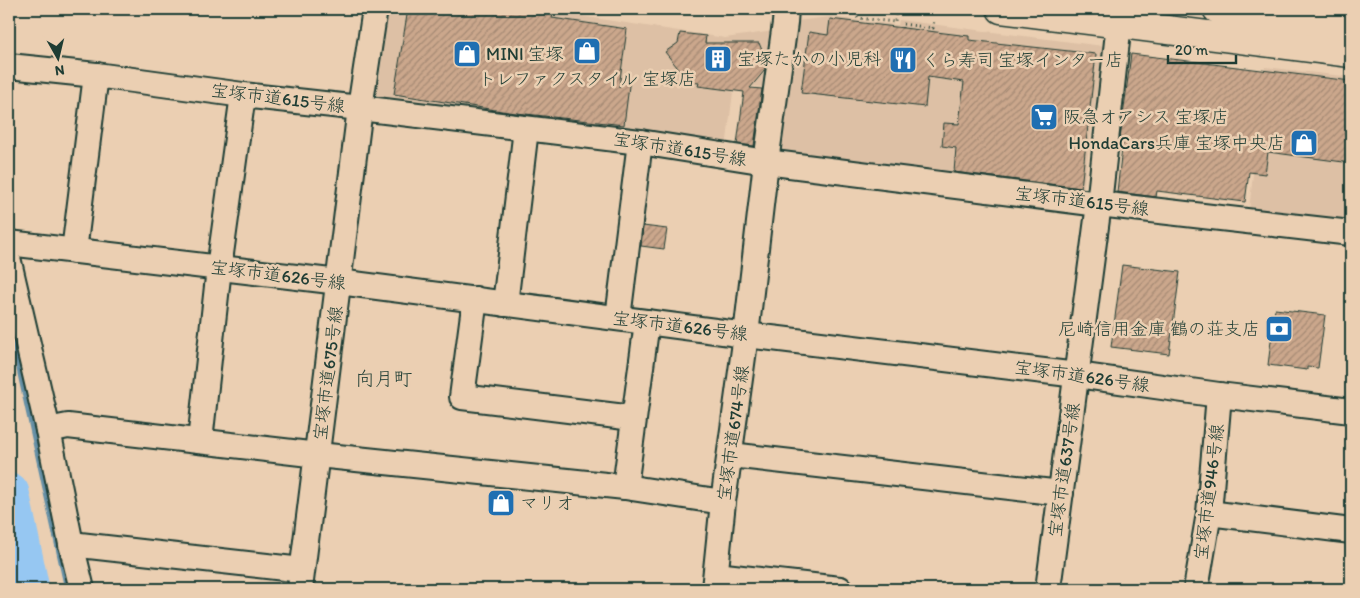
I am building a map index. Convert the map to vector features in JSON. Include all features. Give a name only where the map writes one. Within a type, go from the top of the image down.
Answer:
[{"type":"highway","points":[[1001,9],[1351,53]]},
{"type":"highway","points":[[1217,9],[1261,11],[1351,26]]},
{"type":"street","name":"宝塚市道675号線","points":[[301,580],[340,282],[360,108],[375,9]]},
{"type":"street","name":"宝塚市道674号線","points":[[715,582],[723,502],[731,455],[766,162],[786,23],[786,9]]},
{"type":"street","name":"宝塚市道637号線","points":[[1048,589],[1099,204],[1120,23]]},
{"type":"street","name":"宝塚市道615号線","points":[[9,66],[640,142],[766,162],[1099,204],[1351,233]]},
{"type":"street","points":[[74,251],[96,75]]},
{"type":"street","points":[[200,441],[219,268],[243,95]]},
{"type":"street","points":[[505,304],[526,129]]},
{"type":"street","points":[[618,318],[640,142]]},
{"type":"street","name":"宝塚市道626号線","points":[[9,243],[340,282],[1351,411]]},
{"type":"street","points":[[9,262],[82,589]]},
{"type":"street","points":[[475,299],[462,397],[633,418]]},
{"type":"street","points":[[624,488],[647,322]]},
{"type":"street","name":"宝塚市道946号線","points":[[1196,589],[1209,513],[1219,395]]},
{"type":"street","points":[[48,430],[68,426],[624,488],[723,502]]},
{"type":"street","points":[[731,455],[1061,493]]},
{"type":"street","points":[[1209,513],[1351,530]]},
{"type":"street","points":[[71,544],[301,580]]},
{"type":"street","points":[[715,582],[840,589]]},
{"type":"path","points":[[850,10],[858,18],[895,22],[896,9]]},
{"type":"path","points":[[902,28],[902,24],[933,28],[934,19]]},
{"type":"shaded area","points":[[388,9],[534,9],[725,38],[774,31],[767,88],[734,84],[726,148],[385,104],[377,95]]},
{"type":"shaded area","points":[[829,17],[898,25],[899,20],[1103,46],[1083,192],[786,155],[780,150],[797,21]]},
{"type":"shaded area","name":"HondaCars兵庫 宝塚中央店","points":[[1265,67],[1351,77],[1351,221],[1249,210]]},
{"type":"building","name":"MINI 宝塚","points":[[408,9],[511,9],[553,15],[552,18],[627,29],[619,87],[630,78],[624,125],[508,112],[394,94]]},
{"type":"building","points":[[830,19],[969,36],[969,40],[1096,54],[1081,188],[954,172],[956,148],[942,146],[944,123],[959,124],[964,82],[928,77],[925,107],[801,93],[809,32],[828,35]]},
{"type":"building","name":"宝塚たかの小児科","points":[[680,33],[706,36],[705,43],[759,43],[766,60],[765,70],[750,88],[762,89],[754,146],[737,144],[744,92],[698,86],[699,83],[689,82],[665,52],[678,43]]},
{"type":"building","points":[[1131,54],[1351,81],[1351,163],[1268,152],[1265,174],[1249,172],[1245,202],[1157,191],[1156,197],[1117,192],[1123,139],[1120,139]]},
{"type":"building","points":[[643,226],[667,229],[664,249],[641,246]]},
{"type":"building","points":[[1122,265],[1180,272],[1169,354],[1111,347]]},
{"type":"building","points":[[1275,309],[1325,315],[1318,368],[1307,367],[1307,370],[1268,365]]},
{"type":"waterway","points":[[9,319],[68,589]]},
{"type":"waterway","points":[[9,493],[29,589]]},
{"type":"place","name":"トレファクスタイル 宝塚店","points":[[587,51]]},
{"type":"place","name":"MINI 宝塚","points":[[467,54]]},
{"type":"place","name":"宝塚たかの小児科","points":[[718,59]]},
{"type":"place","name":"くら寿司 宝塚インター店","points":[[903,60]]},
{"type":"place","name":"阪急オアシス 宝塚店","points":[[1044,117]]},
{"type":"place","name":"HondaCars兵庫 宝塚中央店","points":[[1304,143]]},
{"type":"place","name":"尼崎信用金庫 鶴の荘支店","points":[[1279,329]]},
{"type":"place","name":"マリオ","points":[[501,503]]},
{"type":"district","name":"向月町","points":[[384,378]]}]
